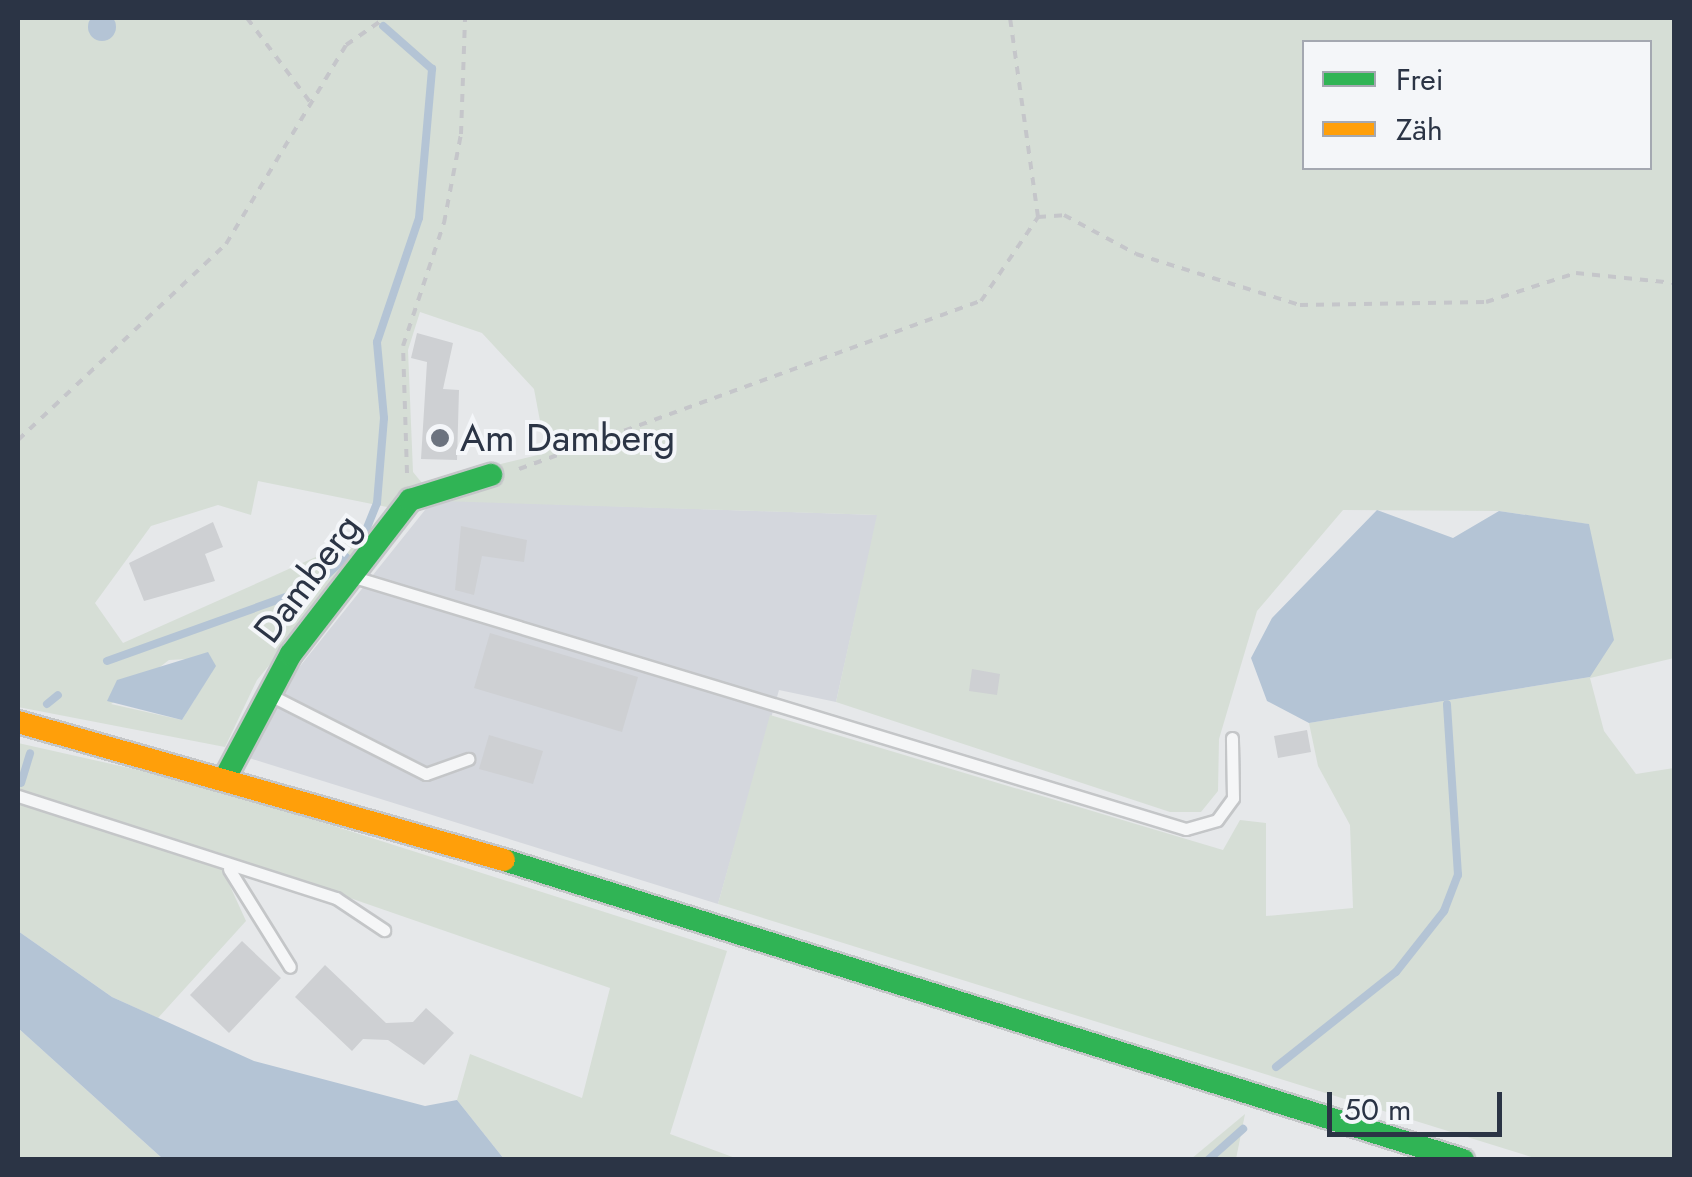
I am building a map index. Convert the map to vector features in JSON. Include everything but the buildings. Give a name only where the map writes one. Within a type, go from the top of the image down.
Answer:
[{"type":"main road","name":"Damberg","points":[[226,776],[266,692],[410,500],[491,475]]},
{"type":"main road","points":[[18,722],[226,776],[1462,1160]]},
{"type":"lane","points":[[350,576],[1186,830],[1216,820],[1234,798],[1232,738]]},
{"type":"lane","points":[[266,692],[426,774],[468,759]]},
{"type":"lane","points":[[18,796],[352,904],[384,930]]},
{"type":"lane","points":[[226,866],[290,966]]},
{"type":"path","points":[[248,18],[310,102]]},
{"type":"path","points":[[18,440],[226,244],[346,45],[385,18]]},
{"type":"path","points":[[410,500],[402,357],[458,152],[464,18]]},
{"type":"path","points":[[491,475],[564,458],[959,314],[994,284],[1038,217],[1010,18]]},
{"type":"path","points":[[1038,217],[1064,215],[1136,254],[1300,306],[1486,302],[1576,273],[1674,283]]},
{"type":"shaded area","points":[[18,18],[1674,18],[1674,658],[1590,678],[1604,731],[1636,774],[1674,768],[1674,1159],[1538,1159],[718,904],[770,715],[1223,850],[1240,820],[1266,823],[1266,916],[1353,908],[1350,825],[1318,766],[1309,723],[1590,677],[1588,524],[1499,511],[1343,510],[1257,611],[1219,739],[1218,791],[1201,812],[1170,812],[836,702],[877,515],[410,500],[387,507],[258,481],[251,515],[218,505],[151,526],[95,603],[123,643],[383,527],[257,680],[225,747],[18,707]],"holes":[[[420,312],[482,333],[534,389],[546,453],[422,483],[413,472],[408,350]],[[188,659],[212,671],[182,720],[111,704],[169,660]]]},
{"type":"shaded area","points":[[433,500],[878,515],[836,702],[779,690],[718,904],[249,758],[281,690]]},
{"type":"shaded area","points":[[18,743],[205,785],[727,951],[670,1134],[738,1159],[504,1159],[457,1100],[470,1054],[582,1098],[610,988],[214,851],[246,921],[158,1018],[112,997],[18,931]]},
{"type":"shaded area","points":[[18,1028],[163,1159],[18,1159]]},
{"type":"shaded area","points":[[1245,1114],[1236,1159],[1191,1159]]},
{"type":"water","points":[[102,13],[112,17],[116,27],[112,37],[102,41],[92,37],[88,27],[92,17]]},
{"type":"water","points":[[1377,510],[1453,538],[1499,511],[1589,524],[1614,640],[1590,677],[1309,723],[1267,701],[1251,658],[1272,618]]},
{"type":"water","points":[[208,652],[216,666],[182,720],[107,701],[117,680]]},
{"type":"water","points":[[18,931],[112,997],[254,1061],[425,1106],[457,1100],[504,1159],[163,1159],[18,1028]]},
{"type":"waterway","points":[[362,540],[377,503],[384,418],[377,342],[419,218],[432,69],[383,26]]},
{"type":"waterway","points":[[107,661],[314,587],[346,557]]},
{"type":"waterway","points":[[47,704],[58,695]]},
{"type":"waterway","points":[[1276,1067],[1396,972],[1444,911],[1458,875],[1447,704]]},
{"type":"waterway","points":[[21,783],[30,753]]},
{"type":"waterway","points":[[1208,1160],[1243,1129]]},
{"type":"traffic: fast","points":[[226,776],[291,654],[410,500],[491,475]]},
{"type":"traffic: fast","points":[[504,860],[1463,1160]]},
{"type":"traffic: slow","points":[[18,722],[504,860]]},
{"type":"place","name":"Am Damberg","points":[[440,438]]}]
